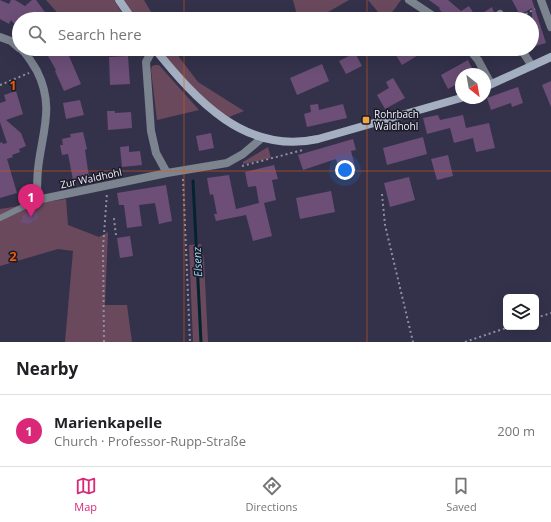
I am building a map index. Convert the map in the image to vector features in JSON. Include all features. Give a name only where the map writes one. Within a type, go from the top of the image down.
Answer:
[{"type":"main road","points":[[119,0],[127,12]]},
{"type":"main road","points":[[160,56],[182,82],[202,102],[230,123],[262,138],[280,141],[305,142],[455,100]]},
{"type":"main road","points":[[491,85],[551,57]]},
{"type":"street","points":[[410,0],[428,12]]},
{"type":"street","points":[[541,0],[551,27]]},
{"type":"street","points":[[0,37],[12,42]]},
{"type":"street","points":[[27,56],[36,70],[47,98],[47,115],[38,169],[37,200]]},
{"type":"street","points":[[150,56],[146,62],[151,132],[156,153],[167,173]]},
{"type":"street","points":[[475,56],[481,68]]},
{"type":"street","points":[[526,56],[532,66]]},
{"type":"street","name":"Zur Waldhohl","points":[[37,200],[182,170],[227,163],[243,154],[262,138]]},
{"type":"lane","name":"Zur Waldhohl","points":[[0,218],[37,200]]},
{"type":"path","points":[[0,85],[36,70]]},
{"type":"path","points":[[240,166],[305,150]]},
{"type":"path","points":[[182,170],[190,342]]},
{"type":"path","points":[[104,342],[103,248],[107,185]]},
{"type":"path","points":[[382,194],[385,225],[413,342]]},
{"type":"path","points":[[116,235],[114,219],[117,218]]},
{"type":"path","points":[[539,317],[551,312]]},
{"type":"path","points":[[465,342],[503,329]]},
{"type":"shaded area","points":[[46,0],[114,0],[122,12],[57,12]]},
{"type":"shaded area","points":[[119,0],[144,0],[151,12],[128,12]]},
{"type":"shaded area","points":[[293,0],[349,0],[328,12],[296,12]]},
{"type":"shaded area","points":[[368,0],[401,0],[392,12],[378,12]]},
{"type":"shaded area","points":[[162,56],[178,56],[198,82],[244,111],[224,119]]},
{"type":"shaded area","points":[[159,65],[199,110],[157,120],[151,70],[152,66]]},
{"type":"shaded area","points":[[268,147],[271,158],[243,164],[243,162]]},
{"type":"shaded area","points":[[66,199],[68,225],[99,237],[108,232],[105,305],[127,305],[132,342],[65,342],[73,251],[58,249],[0,266],[0,209]]},
{"type":"shaded area","points":[[201,244],[204,260],[208,342],[193,342],[189,245]]},
{"type":"building","points":[[0,0],[9,4],[11,0],[15,0],[25,6],[32,0],[36,0],[45,12],[12,12],[12,21],[11,20],[9,24],[0,19]]},
{"type":"building","points":[[429,0],[448,0],[461,11],[469,6],[473,12],[442,12],[439,9],[440,8]]},
{"type":"building","points":[[512,0],[532,0],[536,12],[532,12],[532,8],[525,12],[518,12]]},
{"type":"building","points":[[492,7],[494,12],[484,12]]},
{"type":"building","points":[[539,22],[546,43],[539,45]]},
{"type":"building","points":[[48,56],[69,56],[81,84],[64,91],[55,71],[56,70]]},
{"type":"building","points":[[128,56],[130,84],[110,85],[109,57]]},
{"type":"building","points":[[349,56],[357,56],[362,66],[346,74],[339,61]]},
{"type":"building","points":[[396,56],[417,56],[402,65]]},
{"type":"building","points":[[468,60],[472,68],[455,68],[455,85],[448,89],[441,75]]},
{"type":"building","points":[[322,64],[329,81],[297,95],[290,78]]},
{"type":"building","points":[[393,78],[405,98],[385,109],[377,95],[389,88],[386,82]]},
{"type":"building","points":[[551,81],[551,107],[542,85]]},
{"type":"building","points":[[518,87],[523,103],[512,107],[511,103],[491,110],[489,104],[491,104],[491,97]]},
{"type":"building","points":[[16,91],[23,114],[6,120],[21,133],[26,146],[19,149],[20,152],[12,155],[13,157],[7,159],[17,193],[0,198],[0,143],[7,143],[0,122],[0,103],[6,101],[4,95]]},
{"type":"building","points":[[80,100],[84,115],[66,119],[63,103]]},
{"type":"building","points":[[318,104],[319,110],[343,104],[347,118],[307,127],[304,114],[311,112],[310,105]]},
{"type":"building","points":[[107,111],[115,111],[115,113],[131,112],[132,128],[108,130]]},
{"type":"building","points":[[438,115],[440,120],[463,115],[466,128],[489,123],[495,148],[476,152],[473,138],[454,143],[450,128],[427,134],[423,118]]},
{"type":"building","points":[[83,132],[87,149],[85,150],[89,177],[73,180],[68,154],[62,155],[60,145],[63,145],[62,139],[71,137],[70,134]]},
{"type":"building","points":[[211,133],[214,148],[199,151],[196,136]]},
{"type":"building","points":[[423,137],[427,154],[387,165],[383,148]]},
{"type":"building","points":[[353,139],[356,150],[351,151],[356,170],[340,174],[336,159],[303,170],[298,155]]},
{"type":"building","points":[[129,146],[129,152],[140,151],[142,165],[122,167],[120,147]]},
{"type":"building","points":[[448,155],[453,176],[437,180],[431,159]]},
{"type":"building","points":[[274,165],[278,179],[272,180],[276,200],[264,203],[272,236],[253,241],[246,215],[216,221],[214,214],[217,214],[213,194],[210,195],[207,178],[229,175],[236,209],[259,203],[256,186],[248,187],[245,172]]},
{"type":"building","points":[[409,177],[415,200],[390,207],[384,183]]},
{"type":"building","points":[[166,185],[172,221],[159,224],[155,203],[139,205],[142,226],[127,228],[124,205],[119,205],[117,193]]},
{"type":"building","points":[[331,191],[335,212],[300,219],[296,198]]},
{"type":"building","points":[[35,209],[39,218],[27,225],[26,223],[20,223],[23,218],[22,216]]},
{"type":"building","points":[[130,236],[133,256],[120,258],[117,238]]},
{"type":"waterway","name":"Elsenz","points":[[193,181],[201,342]]},
{"type":"place","name":"Rohrbach Waldhohl","points":[[366,120]]},
{"type":"place","name":"Marienkapelle","points":[[31,217]]}]
